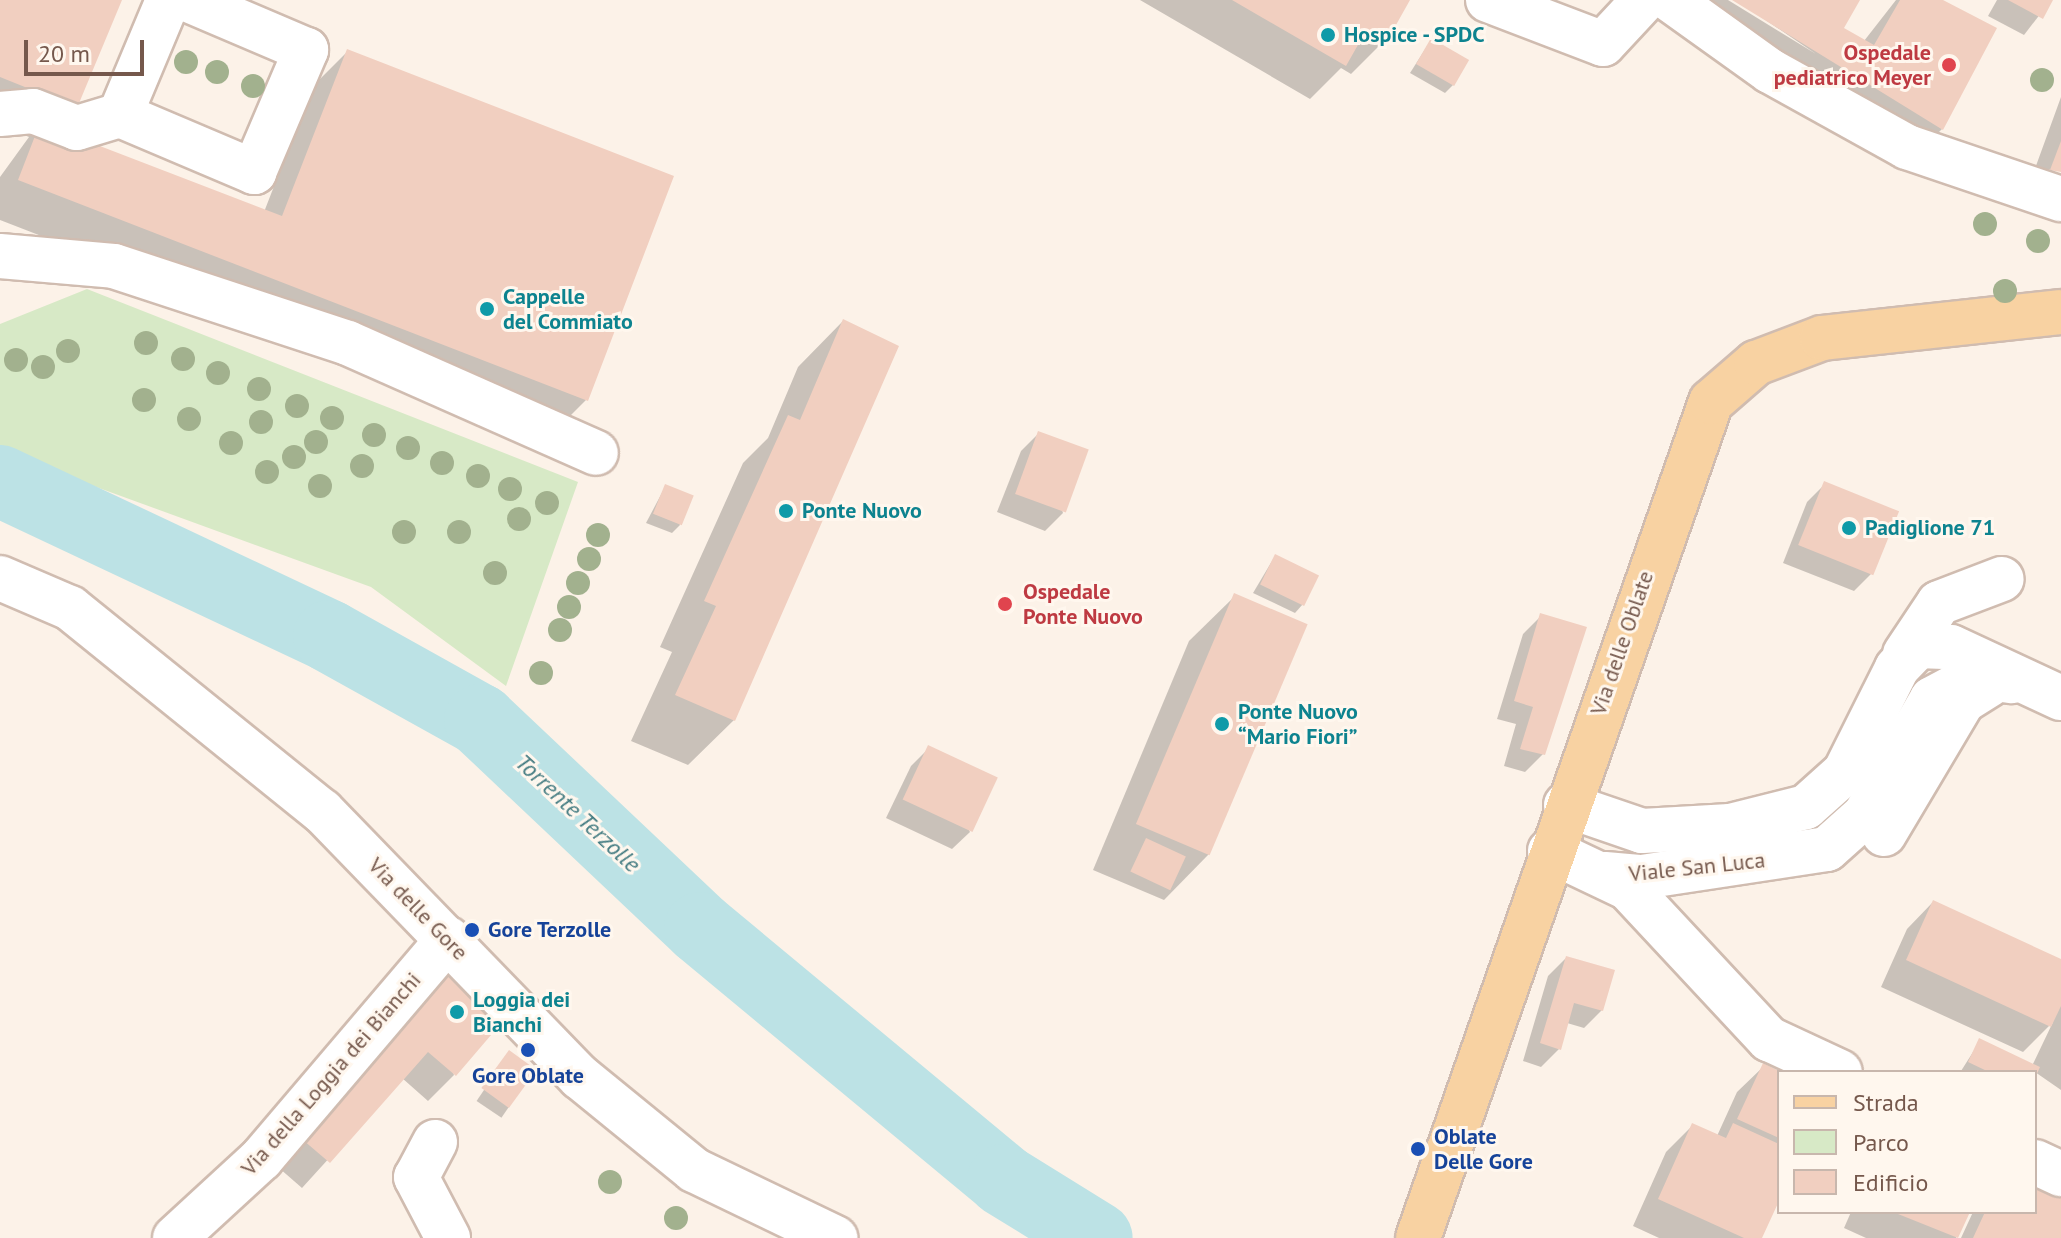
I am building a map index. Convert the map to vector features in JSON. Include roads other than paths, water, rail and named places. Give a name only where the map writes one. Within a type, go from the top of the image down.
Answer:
[{"type":"main road","name":"Via delle Oblate","points":[[1418,1238],[1693,439],[1731,378],[1791,347],[1857,331],[2061,312]]},
{"type":"street","points":[[120,115],[168,0]]},
{"type":"street","points":[[0,114],[33,111],[77,128],[120,115],[254,172],[306,50],[189,0]]},
{"type":"street","points":[[1488,0],[1603,44],[1644,0]]},
{"type":"street","points":[[1671,0],[1770,71],[1895,140],[2061,199]]},
{"type":"street","points":[[0,256],[114,266],[348,343],[596,453]]},
{"type":"street","name":"Via delle Gore","points":[[0,578],[70,608],[322,811],[580,1077],[694,1170],[835,1238]]},
{"type":"street","points":[[1905,654],[1939,603],[2002,579]]},
{"type":"street","name":"Viale San Luca","points":[[1566,805],[1642,831],[1730,826],[1806,807],[1845,772],[1905,654],[1936,642],[2042,691]]},
{"type":"street","name":"Viale San Luca","points":[[1605,874],[1642,877],[1827,849],[1865,815],[1932,699],[1975,676],[2042,691]]},
{"type":"street","points":[[1550,851],[1605,874],[1628,888],[1769,1039],[1836,1070]]},
{"type":"street","name":"Via della Loggia dei Bianchi","points":[[175,1238],[261,1159],[448,939]]},
{"type":"street","points":[[435,1142],[416,1177],[448,1238]]},
{"type":"street","points":[[2037,1163],[2061,1174]]},
{"type":"waterway","name":"Torrente Terzolle","points":[[0,481],[329,636],[480,720],[700,928],[1003,1180],[1097,1238]]},
{"type":"place","name":"Hospice - SPDC","points":[[1328,35]]},
{"type":"place","name":"Ospedale pediatrico Meyer","points":[[1949,65]]},
{"type":"place","name":"Cappelle del Commiato","points":[[487,309]]},
{"type":"place","name":"Ponte Nuovo","points":[[786,511]]},
{"type":"place","name":"Padiglione 71","points":[[1849,528]]},
{"type":"place","name":"Ospedale Ponte Nuovo","points":[[1005,604]]},
{"type":"place","name":"Ponte Nuovo “Mario Fiori”","points":[[1222,724]]},
{"type":"place","name":"Gore Terzolle","points":[[472,930]]},
{"type":"place","name":"Loggia dei Bianchi","points":[[457,1012]]},
{"type":"place","name":"Gore Oblate","points":[[528,1050]]},
{"type":"place","name":"Oblate Delle Gore","points":[[1418,1149]]}]
